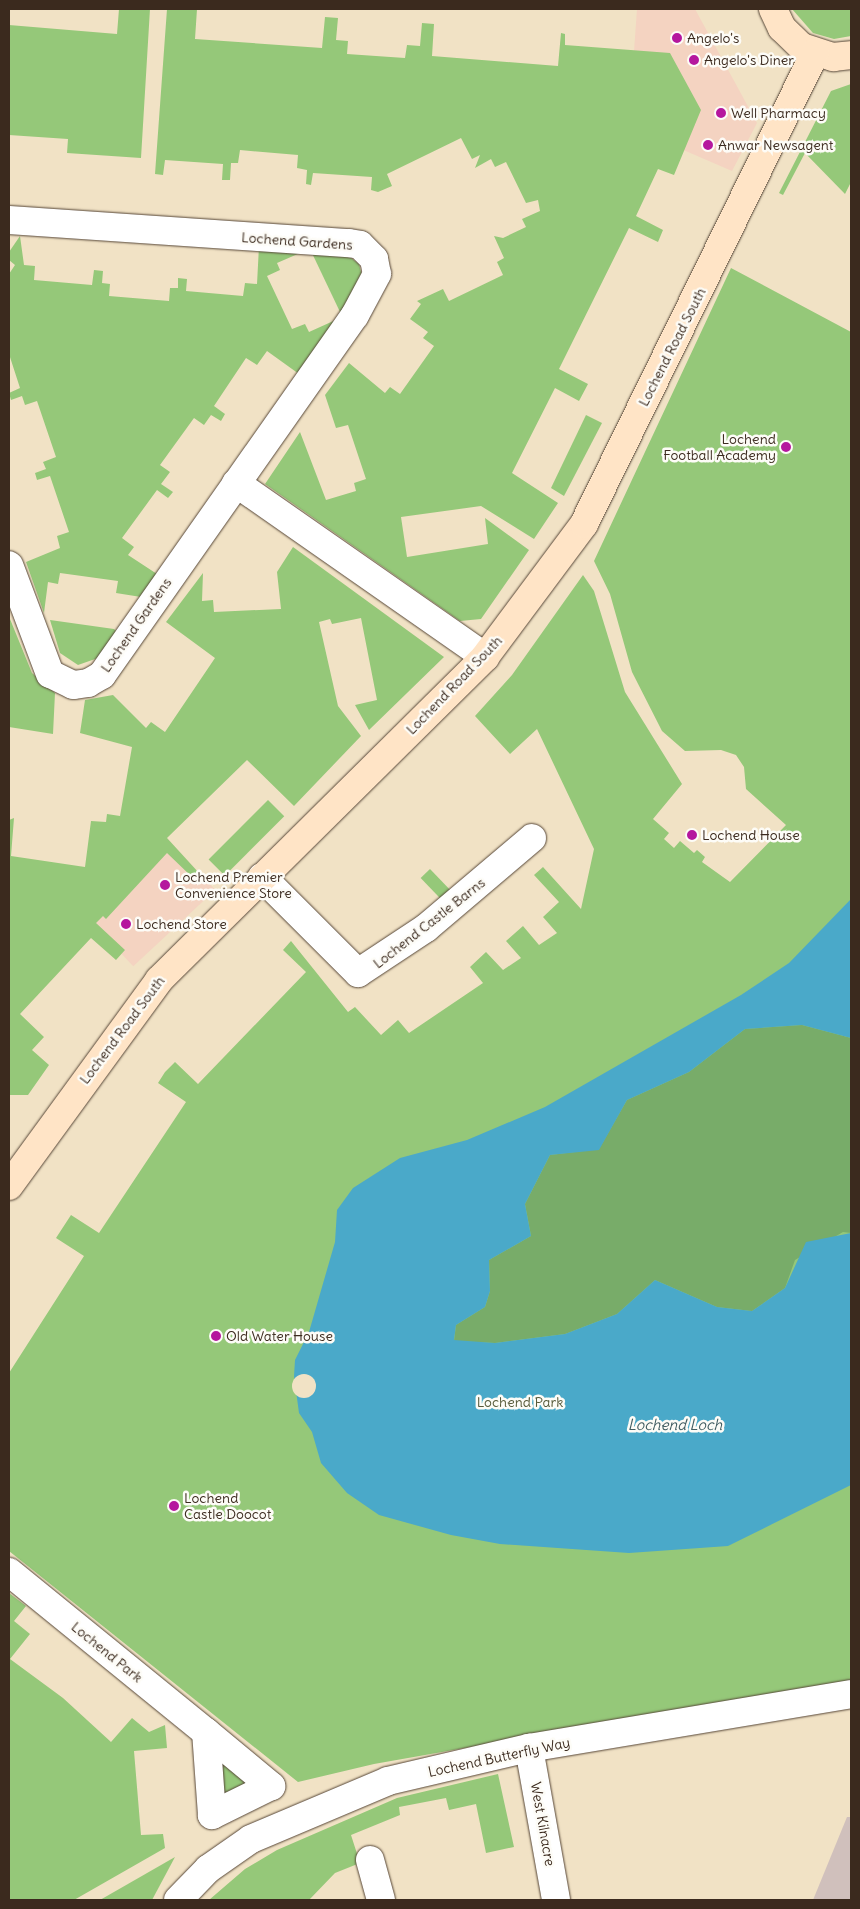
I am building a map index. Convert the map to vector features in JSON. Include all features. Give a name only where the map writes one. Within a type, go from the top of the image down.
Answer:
[{"type":"street","points":[[773,9],[791,39],[815,53],[851,55]]},
{"type":"street","name":"Lochend Road South","points":[[9,1186],[146,994],[485,657],[604,490],[815,53]]},
{"type":"street","name":"Lochend Gardens","points":[[9,220],[349,243],[360,245],[374,259],[377,274],[370,290],[102,674],[88,683],[64,683],[50,674],[9,565]]},
{"type":"street","points":[[236,482],[485,657]]},
{"type":"street","name":"Lochend Castle Barns","points":[[262,877],[358,972],[426,928],[532,838]]},
{"type":"street","name":"Lochend Park","points":[[9,1572],[206,1732]]},
{"type":"street","name":"Lochend Butterfly Way","points":[[178,1900],[230,1852],[315,1809],[388,1781],[529,1748],[851,1694]]},
{"type":"street","name":"West Kilnacre","points":[[529,1748],[556,1900]]},
{"type":"street","points":[[370,1860],[380,1900]]},
{"type":"shaded area","points":[[637,9],[695,9],[757,123],[732,171],[644,133],[621,95],[634,51]]},
{"type":"shaded area","points":[[149,819],[215,890],[133,966],[67,895]]},
{"type":"shaded area","points":[[847,1817],[851,1817],[851,1900],[813,1900]]},
{"type":"green space","points":[[119,9],[150,9],[141,158],[67,153],[68,139],[9,135],[9,25],[117,34]]},
{"type":"green space","points":[[167,9],[197,9],[195,39],[322,48],[325,17],[338,18],[336,40],[348,41],[347,54],[405,58],[407,45],[420,46],[422,23],[434,24],[432,56],[558,66],[561,33],[565,34],[565,45],[670,53],[701,110],[674,175],[658,169],[636,216],[663,230],[658,242],[629,228],[559,369],[588,384],[579,401],[555,388],[512,473],[558,503],[534,539],[481,506],[401,517],[407,557],[488,544],[485,518],[529,550],[481,619],[460,621],[265,484],[300,432],[326,500],[356,491],[354,483],[366,479],[348,425],[336,428],[325,395],[349,363],[385,393],[390,387],[400,394],[434,346],[423,338],[428,332],[410,319],[421,304],[417,301],[443,289],[449,301],[503,275],[497,262],[504,258],[494,236],[503,238],[526,227],[522,219],[540,211],[538,200],[526,203],[506,162],[495,167],[491,159],[475,168],[480,155],[472,159],[461,138],[387,174],[392,186],[378,192],[371,190],[372,177],[313,173],[311,185],[306,184],[307,170],[297,168],[298,155],[240,150],[238,163],[231,163],[230,180],[222,180],[223,164],[165,160],[163,175],[155,174]]},
{"type":"green space","points":[[792,9],[851,9],[851,36],[834,39],[813,33]]},
{"type":"green space","points":[[851,84],[851,182],[845,194],[805,153],[783,195],[779,193],[831,91]]},
{"type":"green space","points":[[20,236],[24,265],[35,266],[34,280],[92,285],[94,270],[103,271],[102,283],[110,284],[109,296],[169,301],[170,288],[178,288],[178,278],[187,279],[186,291],[243,296],[245,283],[257,284],[259,246],[307,250],[277,263],[280,270],[267,276],[292,329],[305,324],[309,332],[340,318],[299,374],[267,351],[257,365],[246,358],[214,406],[225,414],[221,421],[211,415],[204,425],[194,418],[160,465],[170,472],[161,484],[173,492],[168,498],[157,490],[122,538],[134,547],[128,555],[157,574],[141,597],[116,593],[118,581],[60,573],[58,584],[48,582],[44,613],[26,562],[60,548],[57,536],[69,532],[50,476],[37,480],[35,473],[46,469],[43,462],[56,457],[37,401],[25,405],[22,396],[11,400],[9,393],[20,388],[9,354],[9,274],[15,265],[9,260],[9,252]]},
{"type":"green space","points":[[311,251],[342,251],[359,264],[362,276],[341,314]]},
{"type":"green space","name":"Lochend Park","points":[[731,268],[851,332],[851,1680],[374,1764],[298,1782],[9,1551],[9,1373],[84,1256],[56,1238],[71,1215],[99,1233],[186,1102],[158,1083],[165,1072],[175,1062],[198,1084],[306,972],[283,950],[291,941],[348,1012],[355,1007],[381,1035],[398,1020],[409,1033],[483,983],[470,967],[486,952],[503,970],[521,958],[506,941],[523,926],[539,945],[557,933],[543,917],[559,902],[534,875],[543,867],[581,909],[594,849],[537,729],[510,754],[475,716],[512,675],[583,575],[594,591],[625,692],[682,784],[653,819],[669,833],[664,839],[674,848],[680,841],[694,853],[697,850],[705,857],[702,862],[730,882],[786,825],[746,789],[744,767],[736,755],[721,750],[685,751],[662,731],[632,672],[610,594],[594,561]]},
{"type":"green space","points":[[586,415],[602,423],[564,496],[551,488]]},
{"type":"green space","points":[[293,547],[444,657],[369,730],[355,705],[377,700],[361,618],[332,624],[330,619],[319,622],[338,706],[361,736],[294,806],[247,760],[167,838],[199,873],[193,878],[167,853],[106,919],[103,916],[96,923],[125,950],[116,960],[91,938],[20,1014],[44,1037],[32,1050],[49,1065],[28,1095],[9,1095],[9,820],[14,818],[11,856],[85,867],[91,821],[106,822],[107,814],[120,816],[132,747],[80,733],[85,700],[113,695],[146,728],[151,722],[165,732],[215,658],[166,622],[203,573],[202,601],[213,600],[214,612],[281,609],[277,572]]},
{"type":"green space","points":[[10,619],[32,673],[55,693],[53,734],[9,727]]},
{"type":"green space","points":[[50,620],[114,629],[117,632],[98,658],[78,665],[60,653]]},
{"type":"green space","points":[[268,800],[284,816],[225,876],[209,859]]},
{"type":"green space","points":[[430,869],[455,895],[446,904],[421,878]]},
{"type":"green space","points":[[802,1025],[851,1038],[851,1233],[843,1232],[795,1260],[785,1288],[752,1311],[717,1307],[655,1280],[617,1314],[565,1334],[495,1343],[454,1341],[456,1325],[485,1307],[490,1291],[489,1260],[531,1236],[525,1204],[550,1155],[599,1149],[627,1100],[689,1072],[745,1029]]},
{"type":"green space","points":[[9,1593],[26,1606],[14,1621],[30,1634],[10,1659],[63,1698],[111,1742],[132,1718],[149,1732],[165,1725],[167,1748],[134,1751],[141,1835],[163,1834],[165,1848],[74,1900],[9,1900]]},
{"type":"green space","points":[[220,1762],[223,1763],[247,1784],[224,1795]]},
{"type":"green space","points":[[498,1774],[514,1847],[486,1853],[476,1804],[449,1810],[446,1798],[399,1807],[400,1815],[351,1835],[360,1863],[335,1873],[309,1900],[209,1900],[245,1869],[277,1850],[397,1798]]},
{"type":"green space","points":[[175,1857],[152,1900],[100,1900]]},
{"type":"water","name":"Lochend Loch","points":[[851,899],[851,1038],[802,1025],[745,1029],[689,1072],[627,1100],[599,1150],[550,1155],[525,1204],[531,1236],[489,1260],[490,1291],[485,1307],[456,1325],[454,1340],[495,1343],[565,1334],[617,1314],[655,1280],[717,1307],[752,1311],[785,1288],[806,1242],[851,1233],[851,1485],[728,1546],[629,1553],[500,1544],[451,1535],[379,1515],[347,1493],[321,1463],[312,1432],[299,1413],[294,1376],[295,1360],[309,1332],[335,1242],[337,1210],[353,1188],[400,1158],[467,1140],[545,1107],[741,995],[789,963]]},
{"type":"pier","points":[[304,1374],[312,1378],[316,1386],[312,1394],[304,1398],[296,1394],[292,1386],[296,1378]]},
{"type":"place","name":"Angelo's","points":[[677,38]]},
{"type":"place","name":"Angelo's Diner","points":[[694,60]]},
{"type":"place","name":"Well Pharmacy","points":[[721,113]]},
{"type":"place","name":"Anwar Newsagent","points":[[708,145]]},
{"type":"place","name":"Lochend Football Academy","points":[[786,447]]},
{"type":"place","name":"Lochend House","points":[[692,835]]},
{"type":"place","name":"Lochend Premier Convenience Store","points":[[165,885]]},
{"type":"place","name":"Lochend Store","points":[[126,924]]},
{"type":"place","name":"Old Water House","points":[[216,1336]]},
{"type":"place","name":"Lochend Castle Doocot","points":[[174,1506]]}]
